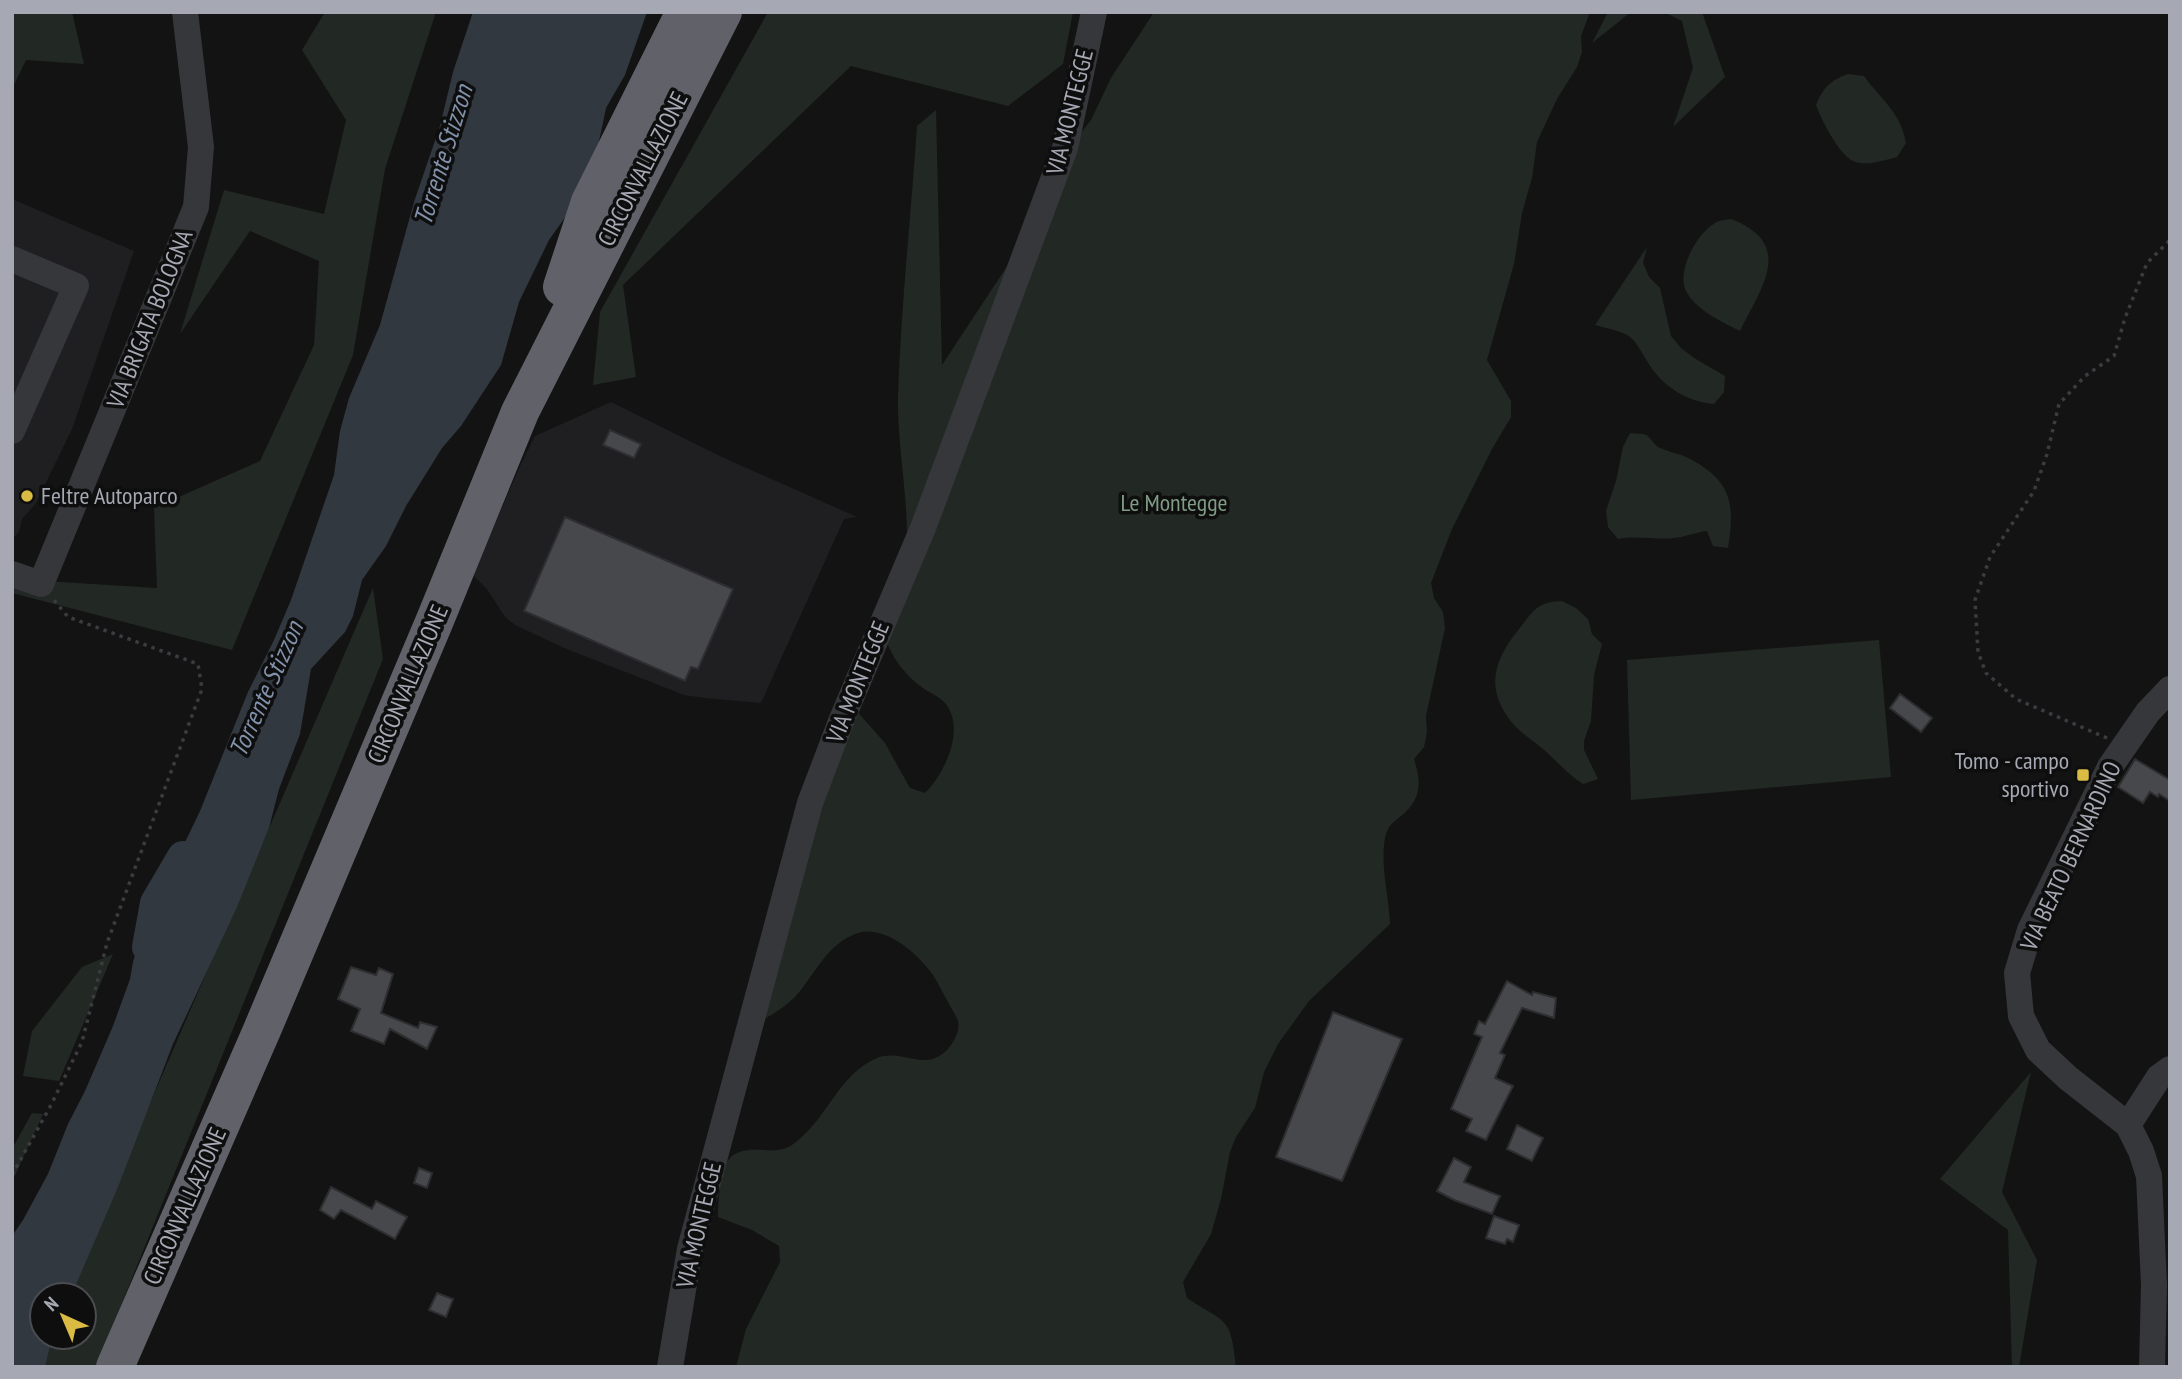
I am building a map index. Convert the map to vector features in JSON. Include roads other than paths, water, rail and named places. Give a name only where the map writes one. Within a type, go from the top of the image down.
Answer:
[{"type":"highway","points":[[520,412],[590,202],[685,12]]},
{"type":"highway","name":"CIRCONVALLAZIONE","points":[[114,1367],[349,825],[520,412],[723,12]]},
{"type":"street","name":"VIA BRIGATA BOLOGNA","points":[[12,574],[41,584],[196,207],[201,147],[185,12]]},
{"type":"street","name":"VIA MONTEGGE","points":[[670,1367],[690,1249],[810,803],[842,719],[923,528],[1065,148],[1094,12]]},
{"type":"street","points":[[12,259],[76,286],[12,431]]},
{"type":"street","name":"VIA BEATO BERNARDINO","points":[[2152,1367],[2154,1285],[2148,1176],[2141,1151],[2128,1125],[2068,1079],[2038,1050],[2021,1016],[2017,973],[2030,930],[2110,767],[2148,712],[2170,689]]},
{"type":"street","points":[[2128,1125],[2159,1077],[2170,1069]]},
{"type":"water","points":[[473,12],[647,12],[625,75],[606,108],[598,146],[566,216],[549,240],[519,302],[501,365],[461,426],[442,448],[406,506],[386,546],[362,580],[353,616],[345,632],[311,669],[300,734],[279,789],[269,828],[237,907],[173,1044],[118,1187],[77,1281],[28,1281],[28,1351],[49,1351],[45,1367],[12,1367],[12,1236],[48,1174],[85,1091],[130,979],[141,934],[200,811],[248,692],[291,600],[334,475],[340,431],[349,398],[380,325],[414,202],[440,126],[453,72]]},
{"type":"waterway","name":"Torrente Stizzon","points":[[148,947],[156,903],[183,857]]},
{"type":"place","name":"Feltre Autoparco","points":[[27,496]]},
{"type":"place","name":"Tomo - campo sportivo","points":[[2083,775]]},
{"type":"park label","name":"Le Montegge","points":[[1174,503]]}]
